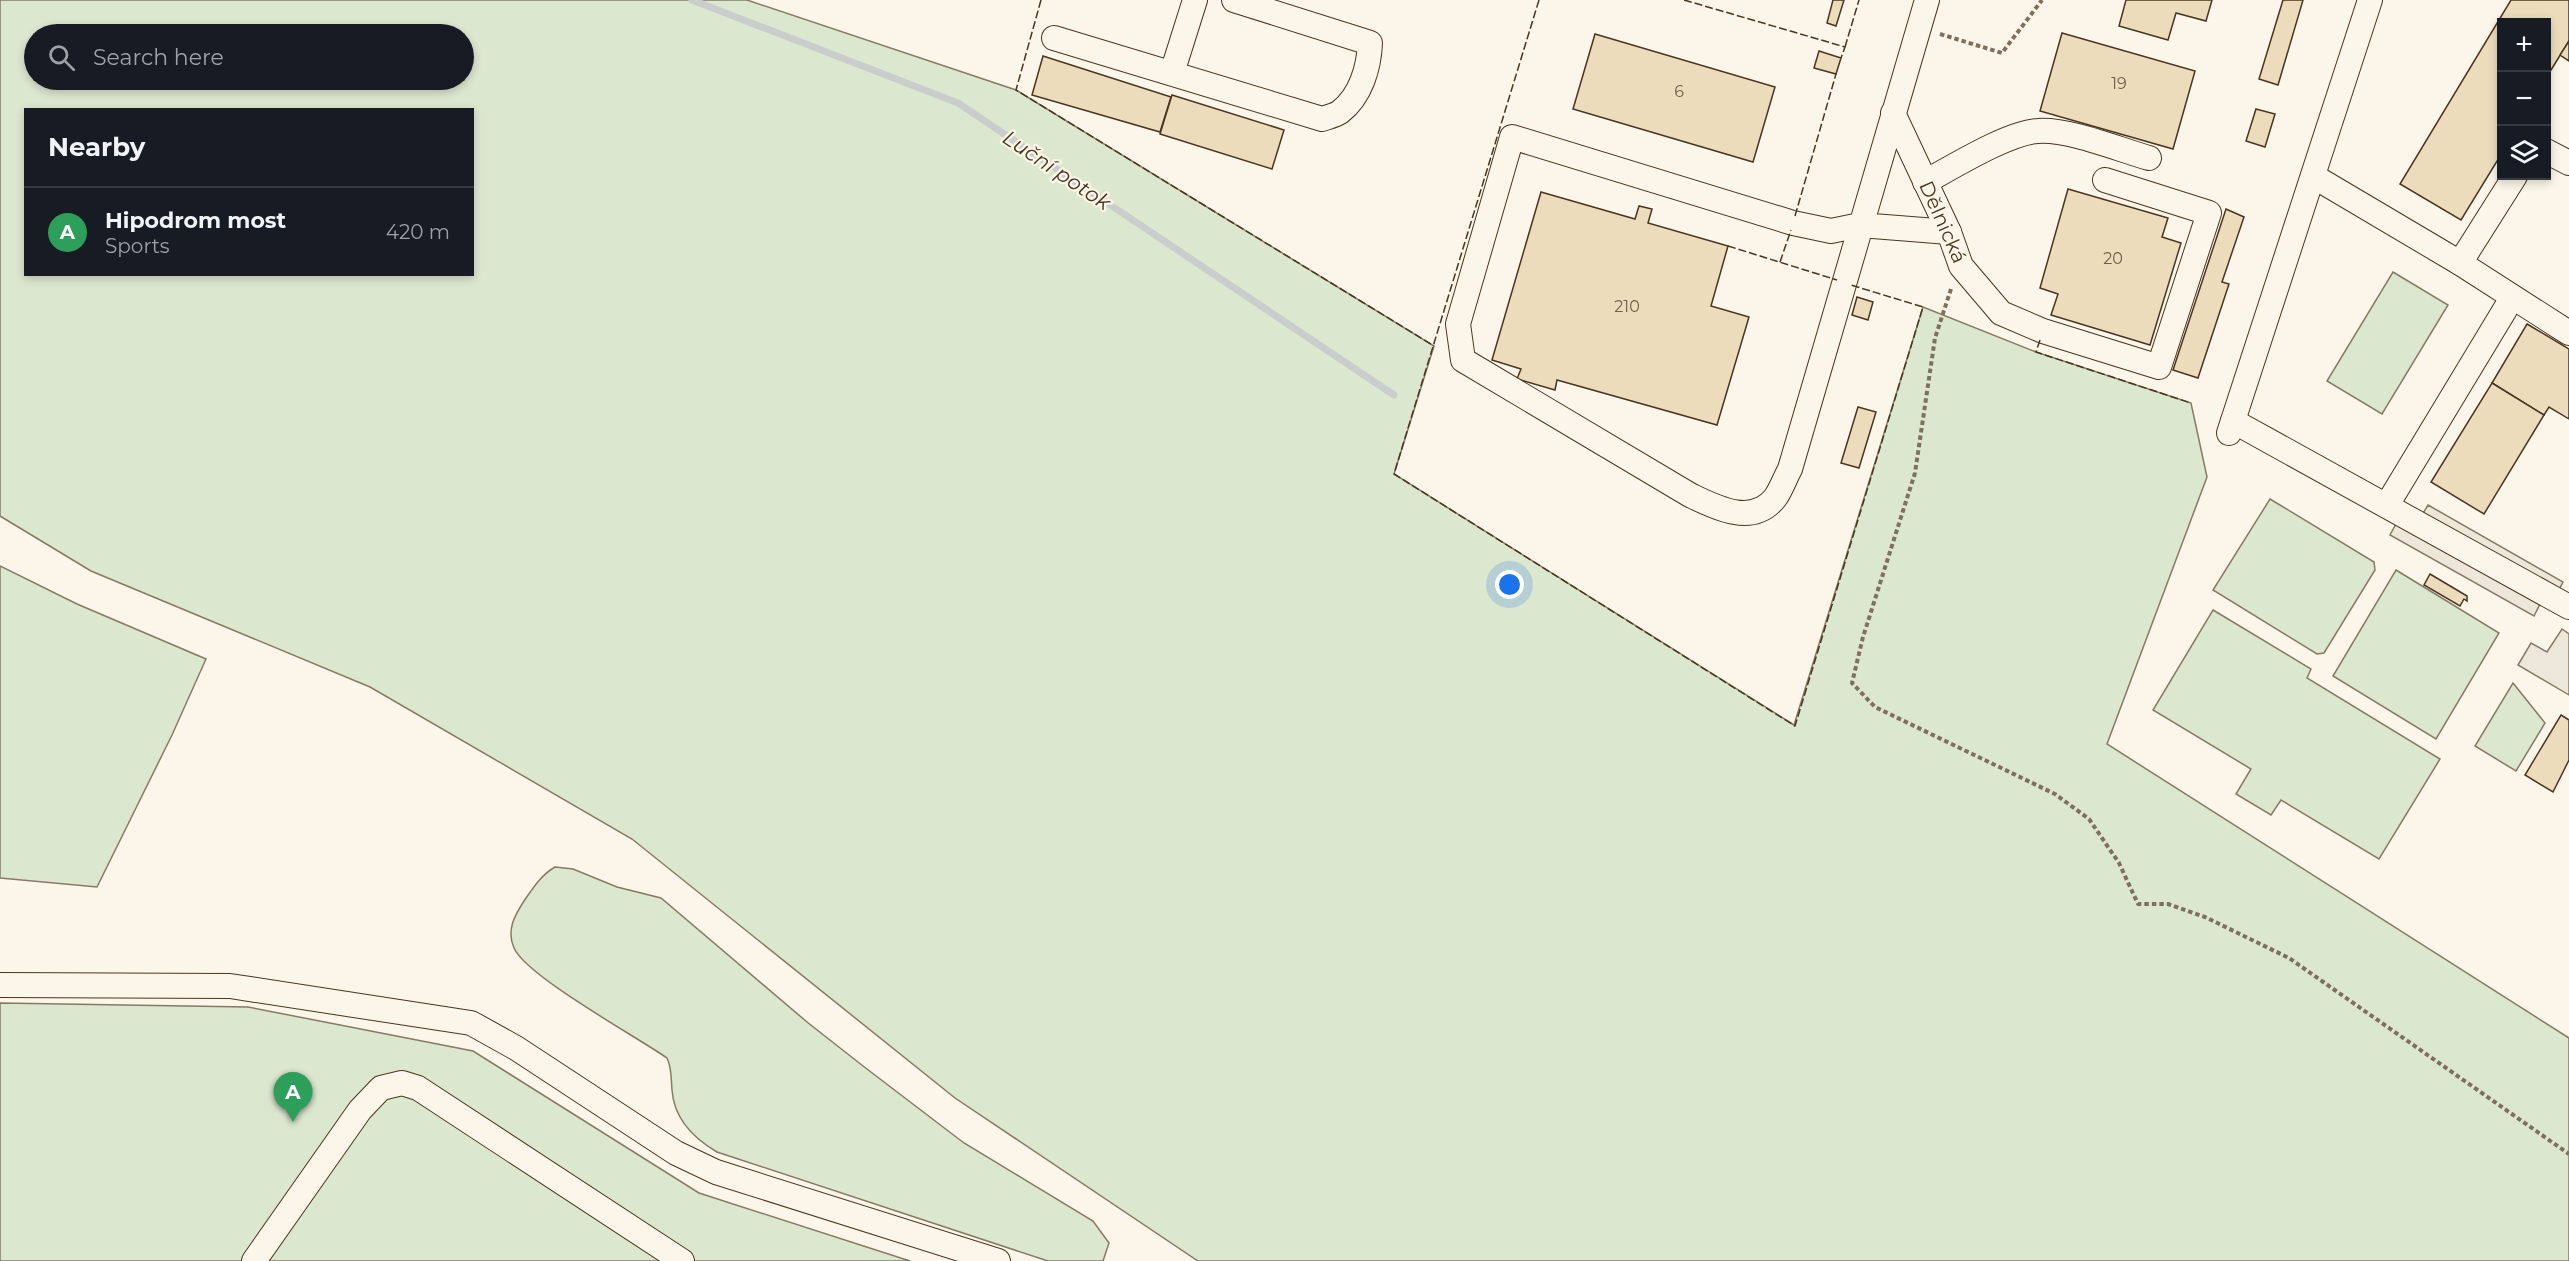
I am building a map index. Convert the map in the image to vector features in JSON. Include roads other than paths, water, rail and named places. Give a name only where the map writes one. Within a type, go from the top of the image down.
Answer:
[{"type":"street","points":[[1172,73],[1195,0]]},
{"type":"street","points":[[1054,38],[1322,119],[1340,112],[1362,81],[1369,64],[1370,43],[1234,0]]},
{"type":"street","points":[[1927,0],[1893,113],[1860,225],[1843,282],[1790,469],[1774,499],[1755,512],[1726,513],[1690,495],[1463,360],[1458,324],[1512,137],[1793,223],[1831,231],[1860,225],[1949,232]]},
{"type":"street","points":[[2370,0],[2231,427],[2387,505],[2569,607]]},
{"type":"street","name":"Dělnická","points":[[1893,113],[1949,232],[1961,266],[2001,313],[2043,332],[2159,366],[2209,213],[2105,180]]},
{"type":"street","points":[[1925,182],[1990,147],[2036,130],[2065,134],[2149,158]]},
{"type":"street","points":[[2551,153],[2569,163]]},
{"type":"street","points":[[2313,176],[2460,262],[2569,333]]},
{"type":"street","points":[[2460,262],[2512,180]]},
{"type":"street","points":[[2387,505],[2512,298]]},
{"type":"street","points":[[0,985],[230,986],[471,1023],[516,1048],[676,1153],[716,1172],[999,1261]]},
{"type":"street","points":[[254,1261],[360,1110],[381,1088],[402,1083],[418,1088],[456,1112],[682,1261]]},
{"type":"waterway","name":"Luční potok","points":[[692,0],[958,103],[1394,395]]},
{"type":"place","name":"Hipodrom most","points":[[293,1122]]}]
